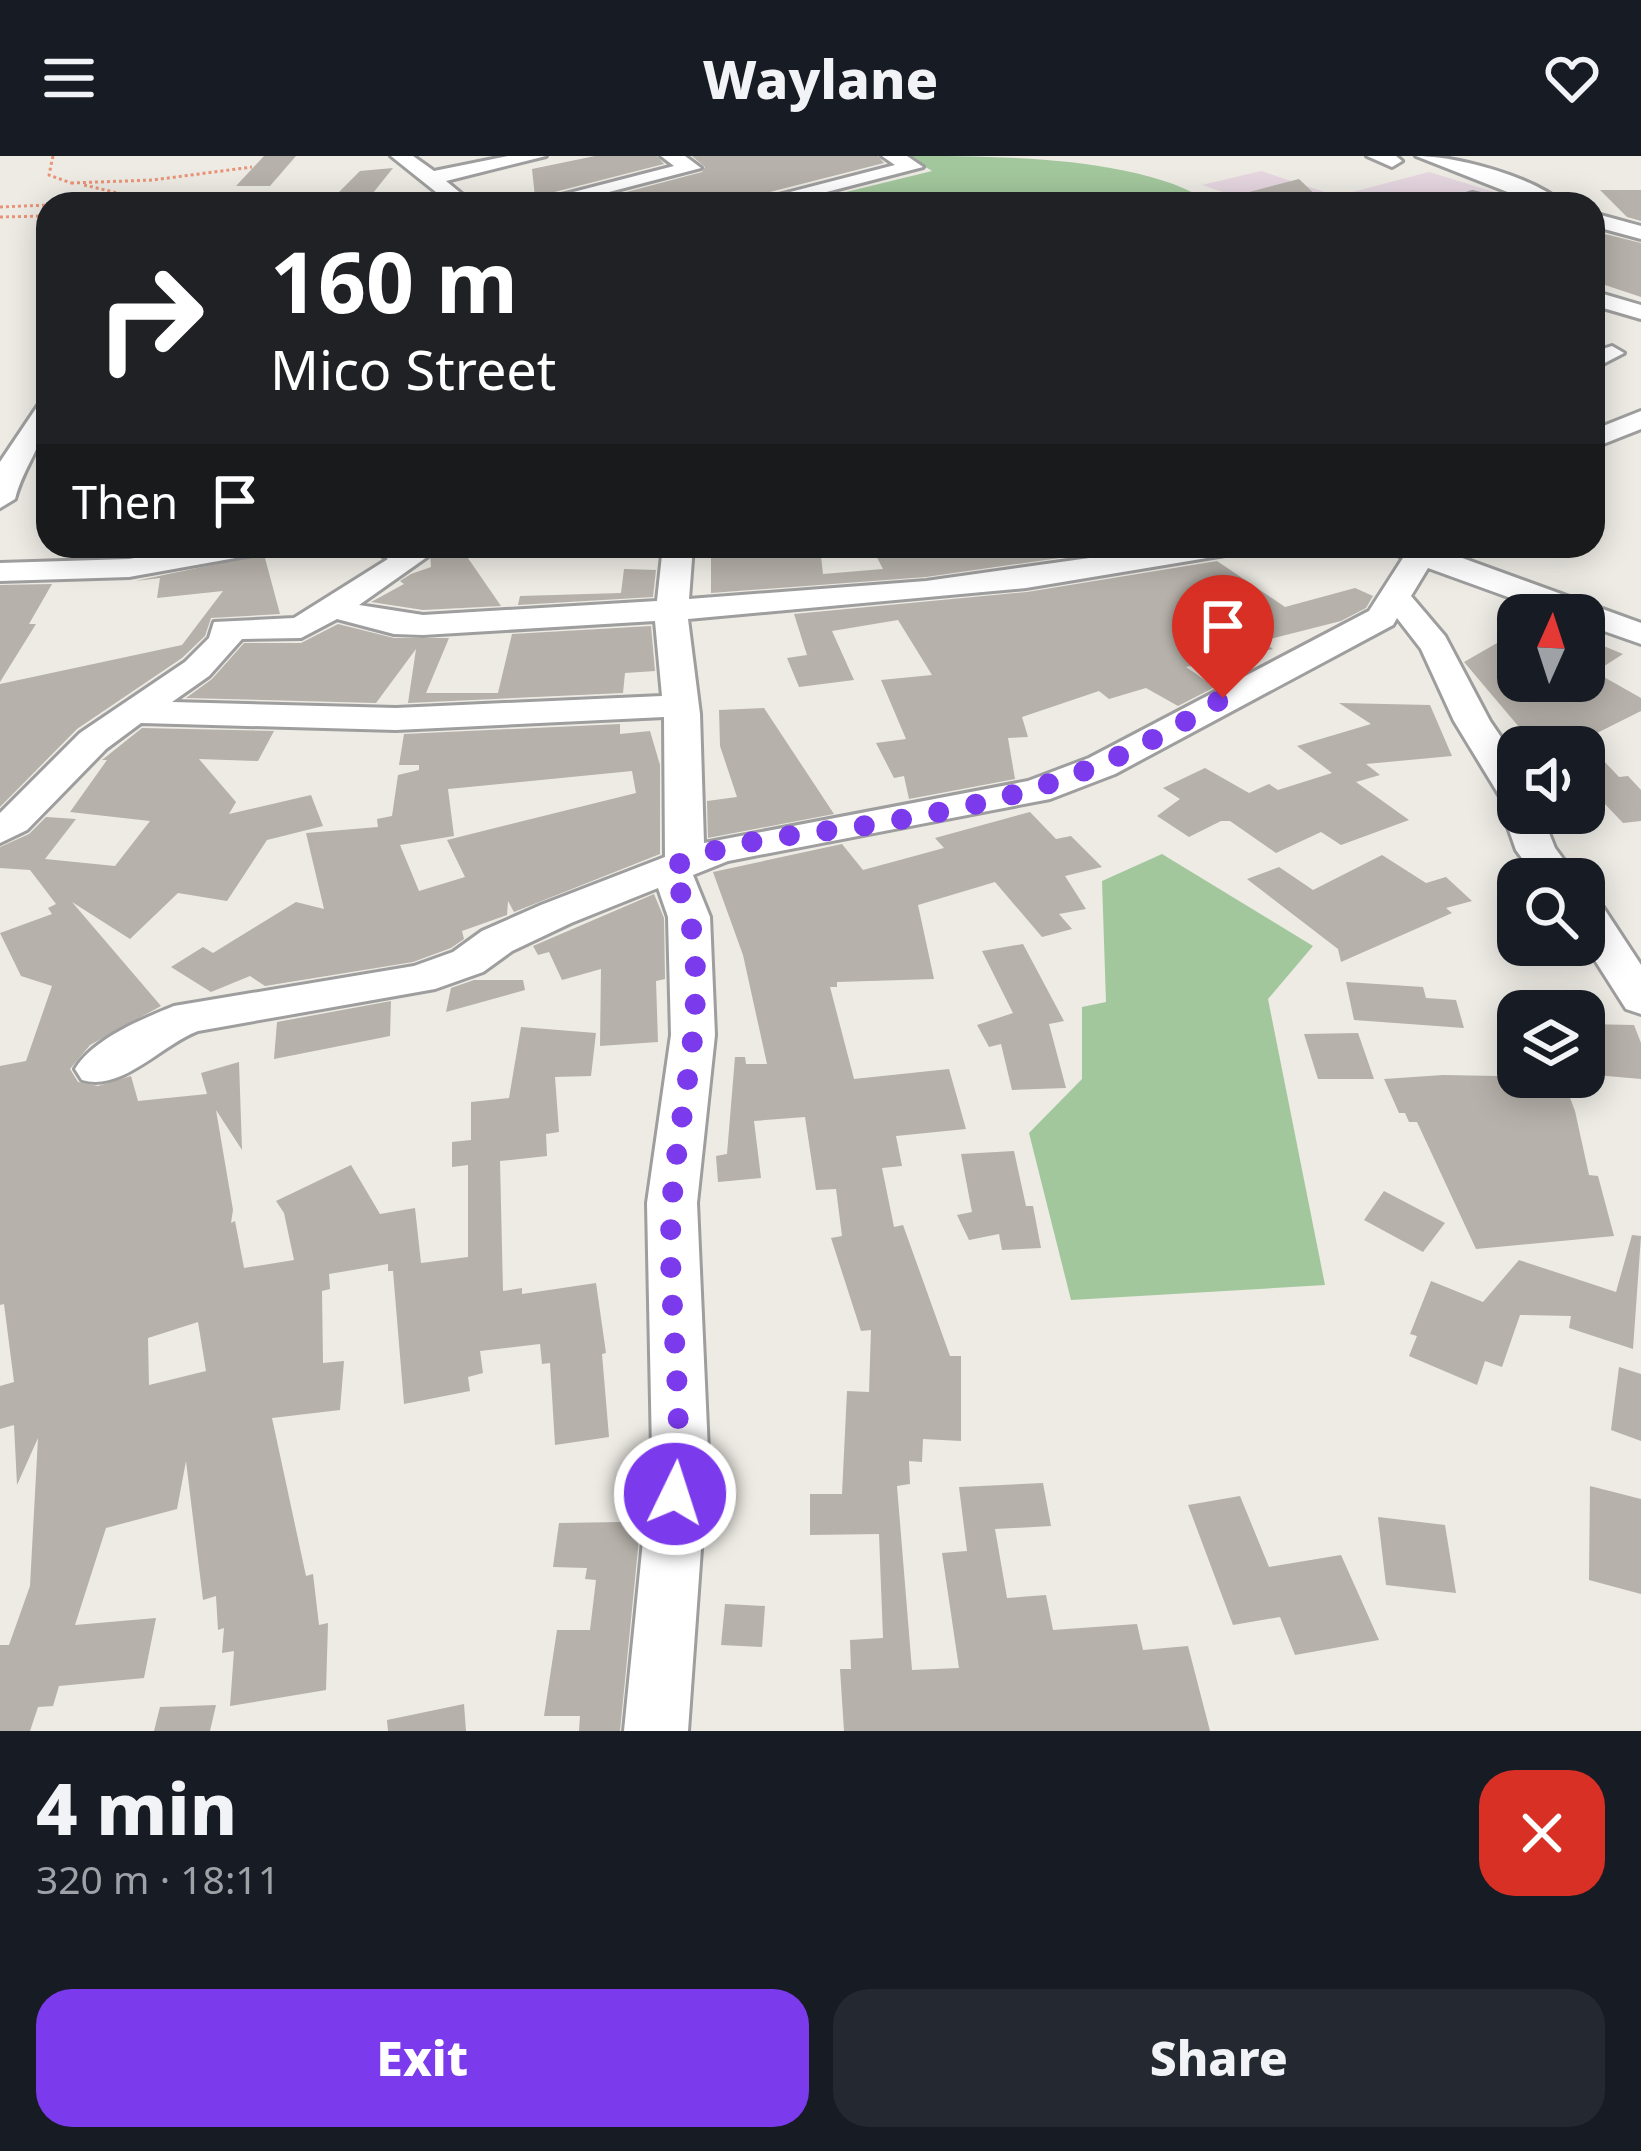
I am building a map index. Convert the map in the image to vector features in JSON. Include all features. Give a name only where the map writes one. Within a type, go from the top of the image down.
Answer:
[{"type":"street","points":[[400,156],[448,192]]},
{"type":"street","points":[[430,178],[536,156]]},
{"type":"street","points":[[588,169],[654,156]]},
{"type":"street","points":[[588,192],[691,168],[671,156]]},
{"type":"street","points":[[804,192],[913,166],[892,156]]},
{"type":"street","points":[[1426,156],[1529,192]]},
{"type":"street","points":[[1605,214],[1641,209]]},
{"type":"street","points":[[1605,220],[1641,233]]},
{"type":"street","points":[[1605,302],[1641,312]]},
{"type":"street","points":[[1605,435],[1641,419]]},
{"type":"street","points":[[0,499],[8,471],[36,428]]},
{"type":"street","points":[[0,572],[129,568],[185,558]]},
{"type":"street","points":[[0,831],[23,814],[69,762],[201,665],[225,639],[226,629],[301,628],[411,558]]},
{"type":"street","points":[[656,1731],[680,1451],[672,1203],[693,1035],[689,916],[664,870],[680,706],[670,633],[677,558]]},
{"type":"street","points":[[335,609],[394,624],[424,625],[673,611],[921,593],[1147,558]]},
{"type":"street","points":[[98,1069],[140,1040],[190,1017],[420,979],[467,962],[497,941],[664,870],[748,844],[1037,791],[1102,766],[1381,618],[1395,599],[1407,558]]},
{"type":"street","points":[[1431,558],[1641,634]]},
{"type":"street","points":[[1395,599],[1420,618],[1468,712],[1497,754]]},
{"type":"street","points":[[131,712],[397,719],[680,706]]},
{"type":"street","points":[[1605,943],[1641,1000]]},
{"type":"path","points":[[53,156],[49,176],[111,192]]},
{"type":"path","points":[[71,183],[164,179],[252,166]]},
{"type":"path","points":[[0,208],[36,206]]},
{"type":"path","points":[[0,217],[36,216]]},
{"type":"shaded area","points":[[1261,171],[1325,192],[1223,192],[1202,185]]},
{"type":"shaded area","points":[[1429,172],[1494,192],[1352,192]]},
{"type":"green space","points":[[908,156],[1068,162],[1149,176],[1191,192],[846,192],[932,171]]},
{"type":"green space","points":[[1162,854],[1313,946],[1268,999],[1325,1285],[1071,1300],[1029,1133],[1082,1079],[1082,1007],[1106,1002],[1102,881]]},
{"type":"building","points":[[264,156],[296,156],[270,186],[236,186]]},
{"type":"building","points":[[595,156],[657,156],[664,164],[555,192],[534,192],[532,169]]},
{"type":"building","points":[[692,156],[878,156],[884,163],[770,192],[626,192],[702,172],[705,167]]},
{"type":"building","points":[[393,168],[374,192],[339,192],[360,171]]},
{"type":"building","points":[[1299,179],[1313,192],[1249,192]]},
{"type":"building","points":[[1641,190],[1641,221],[1627,217],[1602,192]]},
{"type":"building","points":[[1605,234],[1641,243],[1641,297],[1605,285]]},
{"type":"building","points":[[265,558],[280,614],[211,618],[205,636],[182,658],[77,729],[0,807],[0,684],[182,645],[223,591],[157,598],[160,578],[135,581]]},
{"type":"building","points":[[430,558],[468,558],[501,606],[423,610],[371,602],[404,584],[400,581],[411,574],[431,567]]},
{"type":"building","points":[[711,558],[821,558],[823,574],[883,569],[877,558],[1059,558],[926,577],[711,593]]},
{"type":"building","points":[[1217,561],[1285,607],[1355,588],[1373,596],[1366,608],[1341,621],[1262,641],[1273,649],[1186,667],[1215,687],[1178,706],[1146,688],[1109,699],[1099,691],[1022,717],[1028,737],[1008,738],[1015,779],[909,799],[904,776],[894,778],[876,743],[906,739],[881,680],[932,675],[898,620],[832,631],[854,680],[799,687],[787,658],[807,655],[794,614],[1027,592]]},
{"type":"building","points":[[624,569],[656,570],[653,597],[518,605],[520,596],[621,593]]},
{"type":"building","points":[[52,584],[29,624],[36,624],[0,682],[0,585]]},
{"type":"building","points":[[338,624],[394,638],[449,638],[426,693],[498,693],[512,634],[651,626],[655,671],[625,673],[623,693],[408,703],[416,649],[376,703],[186,698],[212,679],[244,643],[301,643]]},
{"type":"building","points":[[1497,643],[1497,701],[1464,662]]},
{"type":"building","points":[[1605,647],[1623,654],[1605,666]]},
{"type":"building","points":[[1605,678],[1641,698],[1641,711],[1605,729],[1518,726],[1498,702],[1605,702]]},
{"type":"building","points":[[1339,703],[1430,705],[1452,756],[1366,764],[1380,775],[1356,782],[1409,820],[1341,845],[1321,832],[1276,853],[1230,821],[1189,837],[1157,816],[1180,799],[1163,788],[1205,768],[1249,793],[1269,784],[1278,790],[1332,773],[1297,746],[1371,724]]},
{"type":"building","points":[[764,708],[834,814],[708,838],[707,801],[737,797],[720,746],[719,710]]},
{"type":"building","points":[[620,724],[620,734],[650,731],[660,765],[660,854],[514,912],[508,901],[507,915],[462,931],[464,939],[451,948],[413,962],[265,986],[250,976],[211,992],[171,967],[203,947],[213,953],[296,902],[324,909],[306,833],[378,827],[377,819],[392,816],[398,775],[419,770],[419,765],[399,765],[404,734]],"holes":[[[632,771],[636,793],[447,840],[465,877],[419,891],[400,845],[454,836],[448,789]]]},
{"type":"building","points":[[142,728],[274,731],[258,761],[199,759],[236,802],[229,814],[311,795],[323,826],[267,840],[227,901],[178,893],[130,939],[72,902],[161,1006],[90,1045],[70,1069],[78,1082],[98,1086],[131,1076],[138,1101],[207,1094],[201,1073],[239,1062],[242,1150],[216,1110],[233,1210],[231,1223],[235,1221],[244,1268],[294,1260],[284,1213],[276,1201],[351,1165],[380,1214],[415,1208],[421,1263],[468,1257],[468,1165],[452,1167],[452,1142],[471,1140],[471,1102],[509,1098],[521,1027],[596,1033],[591,1076],[555,1077],[559,1132],[546,1134],[547,1156],[500,1161],[503,1291],[522,1288],[522,1294],[596,1283],[606,1353],[602,1354],[609,1437],[555,1445],[550,1363],[542,1364],[540,1344],[480,1351],[483,1373],[468,1377],[470,1391],[404,1404],[393,1271],[388,1271],[388,1264],[329,1274],[330,1289],[322,1291],[323,1363],[344,1361],[340,1410],[272,1418],[306,1576],[313,1574],[319,1625],[328,1623],[326,1690],[230,1706],[234,1651],[222,1653],[224,1628],[218,1630],[216,1596],[203,1600],[186,1461],[177,1509],[106,1528],[75,1625],[156,1618],[144,1678],[59,1686],[53,1706],[38,1707],[30,1731],[0,1731],[0,1645],[9,1645],[30,1586],[38,1438],[17,1485],[14,1425],[0,1429],[0,1386],[14,1382],[4,1304],[0,1305],[0,1066],[26,1061],[52,986],[21,976],[0,933],[52,914],[48,908],[56,904],[30,870],[0,868],[0,847],[29,834],[46,817],[76,819],[45,859],[115,866],[150,821],[70,812],[107,760],[102,760]],"holes":[[[198,1322],[206,1371],[149,1385],[148,1338]]]},
{"type":"building","points":[[1605,762],[1641,790],[1641,821],[1623,823],[1605,804]]},
{"type":"building","points":[[1030,812],[1056,839],[1071,836],[1102,867],[1065,876],[1086,909],[1059,914],[1072,929],[1042,937],[995,882],[918,905],[934,979],[837,982],[837,987],[830,987],[854,1079],[949,1069],[966,1129],[896,1136],[902,1166],[882,1168],[894,1227],[903,1225],[950,1356],[961,1356],[961,1441],[923,1439],[922,1462],[909,1461],[910,1484],[897,1486],[912,1670],[959,1668],[942,1553],[967,1551],[959,1487],[1043,1483],[1051,1526],[995,1529],[1007,1598],[1046,1595],[1053,1630],[1137,1624],[1143,1650],[1188,1646],[1210,1731],[844,1731],[840,1669],[851,1669],[850,1640],[883,1638],[879,1534],[810,1535],[810,1494],[842,1494],[847,1391],[869,1392],[871,1330],[861,1331],[831,1238],[842,1236],[836,1189],[816,1190],[805,1117],[754,1121],[761,1178],[718,1182],[716,1156],[727,1154],[735,1057],[745,1057],[746,1064],[767,1064],[743,955],[713,872],[842,844],[863,870],[944,848],[935,838]]},
{"type":"building","points":[[1382,855],[1426,883],[1446,877],[1472,901],[1446,908],[1452,913],[1341,962],[1338,949],[1247,879],[1279,867],[1313,890]]},
{"type":"building","points":[[654,894],[664,918],[665,979],[656,981],[658,1042],[600,1046],[601,969],[562,980],[549,952],[538,955],[533,946]]},
{"type":"building","points":[[1023,944],[1064,1021],[1049,1024],[1066,1088],[1012,1090],[1001,1044],[989,1047],[977,1025],[1013,1013],[982,951]]},
{"type":"building","points":[[474,980],[523,980],[525,990],[446,1012],[451,988]]},
{"type":"building","points":[[1346,982],[1423,987],[1426,998],[1456,1000],[1464,1028],[1354,1020]]},
{"type":"building","points":[[391,1001],[390,1036],[274,1059],[277,1022]]},
{"type":"building","points":[[1605,1024],[1634,1025],[1641,1043],[1641,1079],[1605,1076]]},
{"type":"building","points":[[1358,1033],[1374,1079],[1318,1079],[1304,1034]]},
{"type":"building","points":[[1497,1076],[1497,1098],[1570,1098],[1589,1175],[1598,1176],[1614,1236],[1476,1249],[1417,1122],[1399,1113],[1384,1079]]},
{"type":"building","points":[[1014,1151],[1041,1248],[1002,1250],[999,1234],[969,1240],[957,1215],[972,1212],[961,1154]]},
{"type":"building","points":[[1384,1191],[1445,1223],[1423,1252],[1364,1220]]},
{"type":"building","points":[[1632,1235],[1641,1236],[1633,1349],[1569,1328],[1571,1316],[1520,1315],[1502,1367],[1485,1361],[1477,1385],[1409,1356],[1417,1336],[1410,1334],[1431,1281],[1483,1302],[1519,1260],[1616,1292]]},
{"type":"building","points":[[1619,1367],[1641,1374],[1641,1441],[1611,1430]]},
{"type":"building","points":[[1590,1486],[1641,1499],[1641,1594],[1589,1580]]},
{"type":"building","points":[[627,1488],[644,1488],[620,1731],[579,1731],[580,1716],[544,1716],[557,1630],[590,1630],[596,1580],[585,1579],[587,1568],[553,1567],[559,1523],[622,1522]]},
{"type":"building","points":[[1240,1496],[1269,1567],[1341,1555],[1379,1640],[1295,1655],[1280,1617],[1233,1625],[1188,1505]]},
{"type":"building","points":[[1378,1517],[1445,1525],[1456,1593],[1386,1585]]},
{"type":"building","points":[[725,1604],[765,1606],[762,1647],[721,1645]]},
{"type":"building","points":[[464,1704],[466,1731],[388,1731],[387,1720]]},
{"type":"building","points":[[216,1705],[210,1731],[154,1731],[160,1707]]},
{"type":"route","points":[[675,1494],[680,1451],[672,1203],[689,1088],[694,962],[689,916],[670,868],[748,844],[1037,791],[1102,766],[1223,698]]}]
